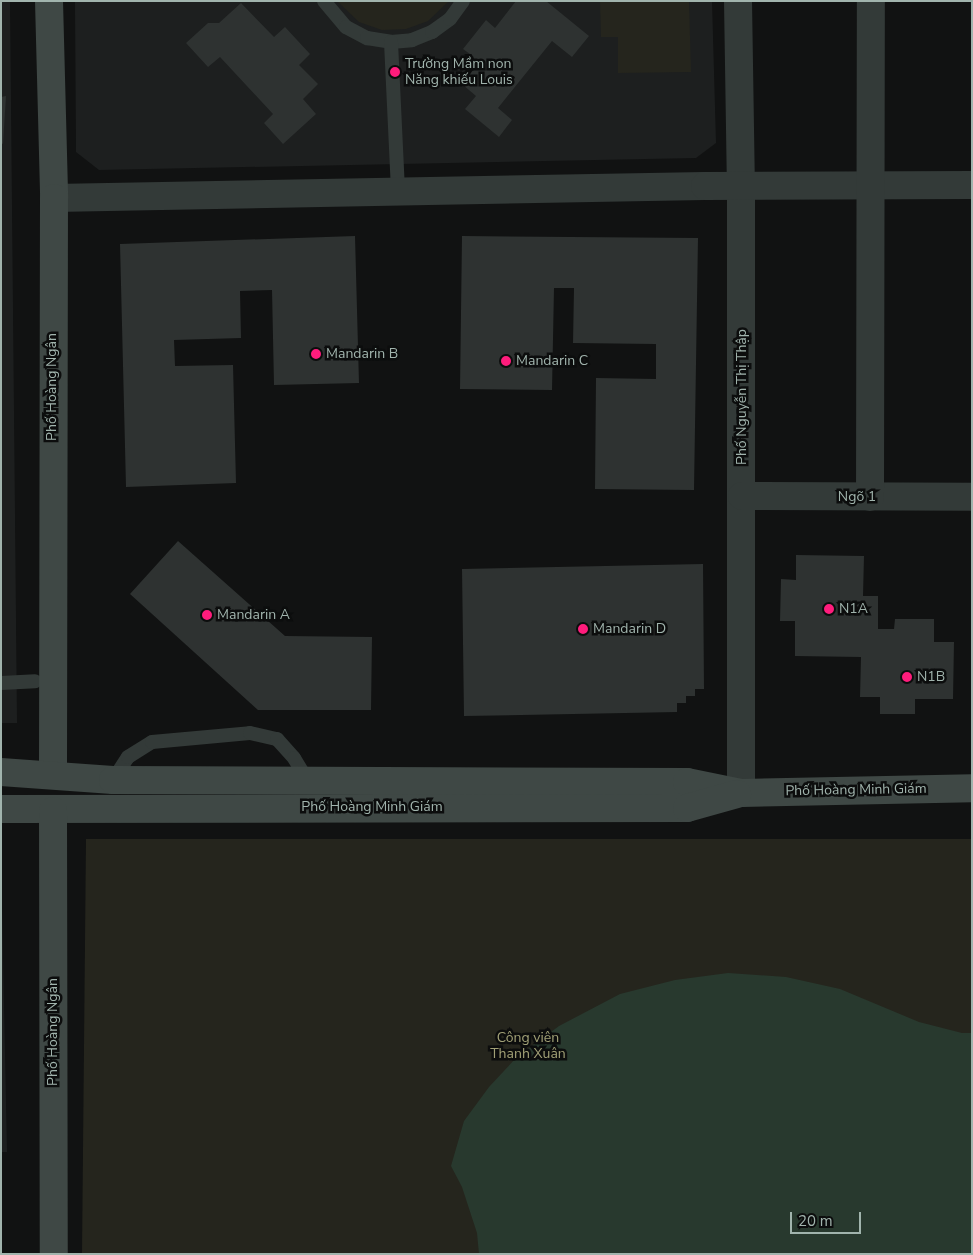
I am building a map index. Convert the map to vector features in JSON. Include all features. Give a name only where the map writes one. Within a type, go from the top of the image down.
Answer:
[{"type":"street","name":"Phố Hoàng Ngân","points":[[49,1],[54,198],[52,774]]},
{"type":"street","name":"Phố Nguyễn Thị Thập","points":[[738,1],[741,186],[741,793]]},
{"type":"street","points":[[870,497],[869,186],[871,1]]},
{"type":"street","points":[[54,198],[741,186],[972,185]]},
{"type":"street","name":"Ngõ 1","points":[[742,496],[972,497]]},
{"type":"street","name":"Phố Hoàng Minh Giám","points":[[1,772],[52,774],[113,780],[687,782],[741,793],[972,788]]},
{"type":"street","name":"Phố Hoàng Minh Giám","points":[[1,809],[54,811],[106,807],[687,808],[741,793]]},
{"type":"street","name":"Phố Hoàng Ngân","points":[[54,811],[54,1254]]},
{"type":"lane","points":[[324,1],[346,27],[367,38],[391,42],[412,40],[432,32],[450,19],[463,1]]},
{"type":"lane","points":[[391,42],[398,191]]},
{"type":"lane","points":[[1,683],[35,681]]},
{"type":"lane","points":[[113,780],[128,757],[152,742],[250,733],[277,739],[294,758],[308,781]]},
{"type":"shaded area","points":[[1,1],[10,1],[17,723],[1,723]]},
{"type":"shaded area","name":"Trường Mầm non Năng khiếu Louis","points":[[75,1],[712,1],[716,143],[696,158],[99,170],[76,152]]},
{"type":"shaded area","points":[[1,855],[7,1152],[1,1152]]},
{"type":"shaded area","points":[[728,973],[786,977],[840,989],[919,1022],[962,1033],[972,1033],[972,1254],[479,1254],[477,1233],[462,1187],[451,1166],[464,1121],[489,1087],[516,1058],[559,1026],[620,994],[675,980]]},
{"type":"green space","points":[[337,1],[449,1],[428,21],[406,29],[382,30],[359,22]]},
{"type":"green space","points":[[600,1],[689,1],[691,72],[618,73],[618,37],[601,37]]},
{"type":"green space","name":"Công viên Thanh Xuân","points":[[86,839],[972,839],[972,1254],[82,1254]]},
{"type":"building","points":[[516,1],[546,1],[589,36],[572,57],[552,41],[498,108],[512,120],[499,137],[465,109],[476,96],[456,79],[474,57],[463,49],[486,20],[495,28]]},
{"type":"building","points":[[241,3],[274,37],[285,27],[310,54],[299,65],[318,84],[303,99],[316,114],[283,144],[264,123],[273,114],[220,57],[208,67],[186,43],[208,23],[219,23]]},
{"type":"building","points":[[6,96],[3,144],[1,143],[1,97]]},
{"type":"building","name":"Mandarin B","points":[[355,236],[359,383],[274,385],[272,290],[240,291],[241,338],[174,340],[175,366],[233,365],[236,483],[126,487],[120,244]]},
{"type":"building","name":"Mandarin C","points":[[462,236],[698,238],[694,490],[595,489],[596,378],[656,379],[656,344],[573,343],[574,288],[554,288],[552,390],[460,389]]},
{"type":"building","name":"Mandarin A","points":[[178,541],[285,636],[372,637],[371,710],[258,710],[130,594]]},
{"type":"building","points":[[796,555],[864,556],[863,596],[878,596],[878,629],[894,629],[895,619],[934,619],[934,642],[954,642],[953,699],[915,699],[915,714],[880,714],[880,697],[860,697],[861,657],[795,656],[795,621],[780,621],[781,579],[796,580]]},
{"type":"building","name":"Mandarin D","points":[[703,564],[704,689],[695,689],[695,696],[686,696],[686,703],[677,703],[677,712],[464,716],[462,569]]},
{"type":"place","name":"Trường Mầm non Năng khiếu Louis","points":[[395,72]]},
{"type":"place","name":"Mandarin B","points":[[316,354]]},
{"type":"place","name":"Mandarin C","points":[[506,361]]},
{"type":"place","name":"N1A","points":[[829,609]]},
{"type":"place","name":"Mandarin A","points":[[207,615]]},
{"type":"place","name":"Mandarin D","points":[[583,629]]},
{"type":"place","name":"N1B","points":[[907,677]]}]
